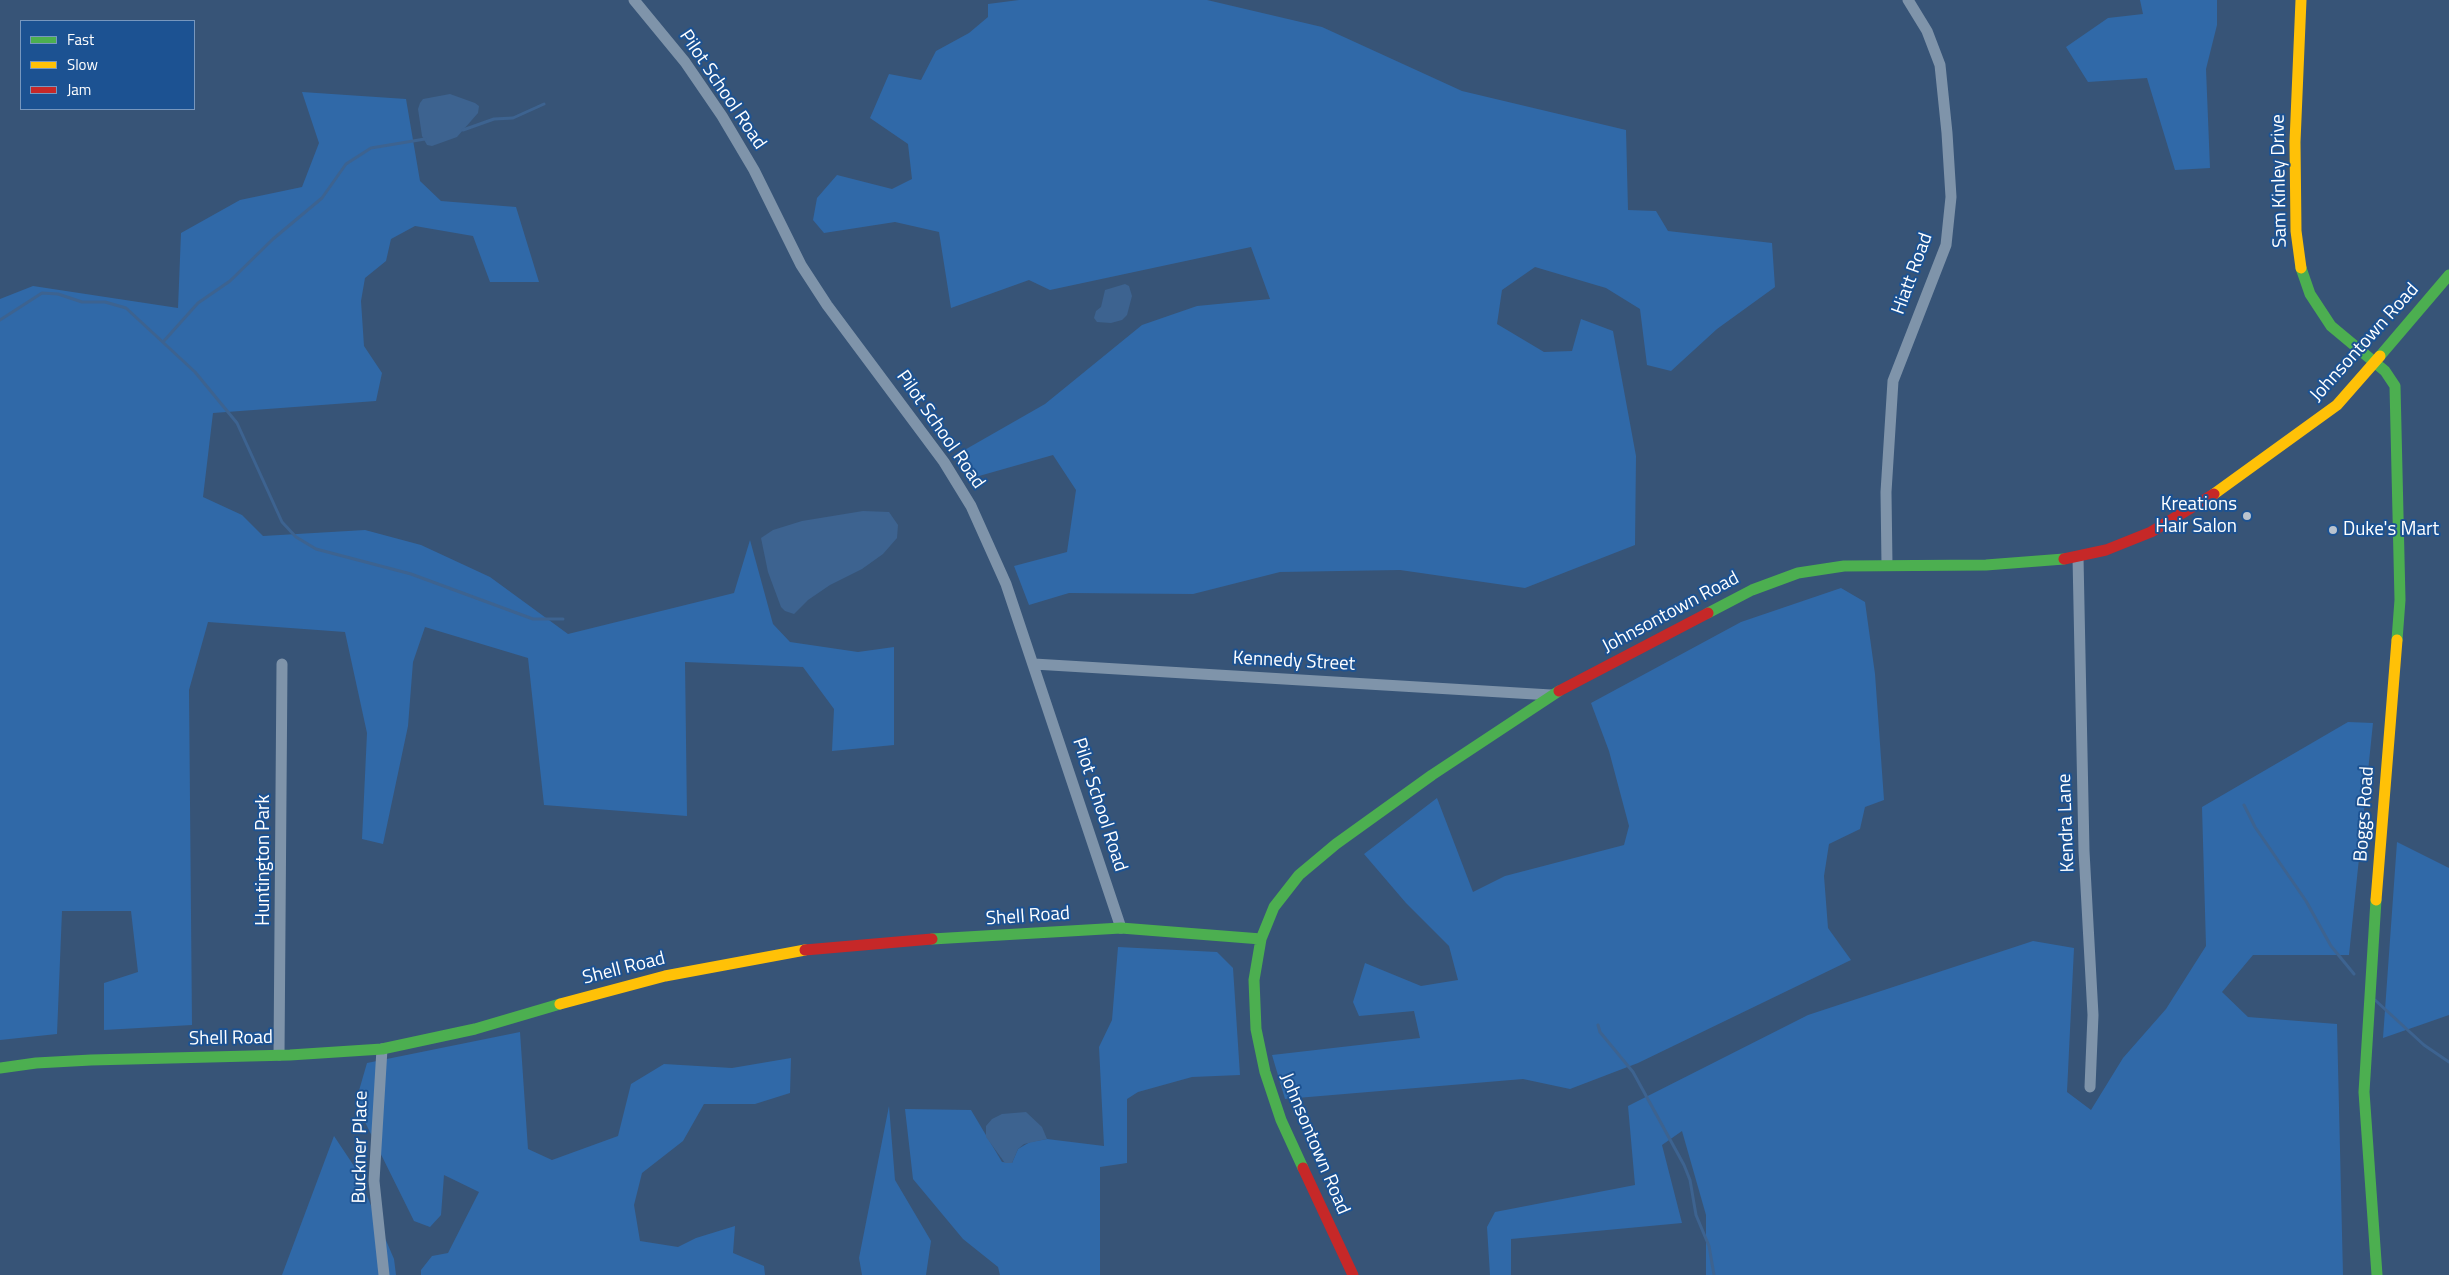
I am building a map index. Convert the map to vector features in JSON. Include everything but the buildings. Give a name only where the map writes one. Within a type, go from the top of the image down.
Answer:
[{"type":"street","name":"Pilot School Road","points":[[634,0],[686,62],[722,116],[754,170],[802,265],[827,305],[944,462],[971,506],[1006,584],[1121,928]]},
{"type":"street","name":"Hiatt Road","points":[[1886,565],[1886,492],[1893,381],[1946,245],[1951,197],[1940,65],[1927,31],[1908,0]]},
{"type":"street","name":"Sam Kinley Drive","points":[[2300,0],[2295,142],[2296,231],[2301,268],[2310,294],[2331,326],[2374,364]]},
{"type":"street","name":"Johnsontown Road","points":[[1353,1275],[1300,1166],[1281,1120],[1265,1072],[1255,1019],[1254,980],[1261,939],[1274,907],[1299,875],[1336,844],[1416,787],[1552,695],[1759,587],[1798,573],[1820,569],[1886,565],[2032,564],[2078,557],[2106,550],[2146,534],[2215,493],[2291,441],[2337,405],[2449,276]]},
{"type":"street","name":"Boggs Road","points":[[2374,364],[2385,371],[2395,386],[2400,600],[2382,814],[2364,1092],[2377,1275]]},
{"type":"street","name":"Kendra Lane","points":[[2078,557],[2084,851],[2093,1015],[2090,1087]]},
{"type":"street","name":"Huntington Park","points":[[279,1055],[282,664]]},
{"type":"street","name":"Kennedy Street","points":[[1034,664],[1552,695]]},
{"type":"street","name":"Shell Road","points":[[0,1068],[36,1063],[91,1060],[279,1055],[382,1049],[475,1029],[589,995],[665,976],[810,949],[876,942],[991,938],[1121,928],[1261,939]]},
{"type":"street","name":"Buckner Place","points":[[382,1049],[374,1181],[384,1275]]},
{"type":"shaded area","points":[[1019,0],[1207,0],[1322,27],[1462,91],[1626,130],[1628,210],[1656,211],[1668,231],[1772,243],[1775,287],[1717,329],[1671,371],[1647,365],[1640,309],[1606,288],[1535,267],[1502,290],[1497,324],[1544,352],[1572,351],[1581,319],[1613,331],[1636,456],[1635,545],[1525,588],[1400,570],[1280,572],[1193,594],[1069,593],[1029,605],[1014,566],[1067,552],[1076,490],[1053,455],[972,478],[954,456],[1045,404],[1142,325],[1197,306],[1270,299],[1251,247],[1050,290],[1029,280],[951,308],[939,232],[895,222],[824,233],[813,220],[817,198],[837,175],[892,189],[912,179],[908,144],[870,118],[889,74],[921,80],[936,51],[969,33],[988,17],[988,4]]},
{"type":"shaded area","points":[[2140,0],[2217,0],[2217,25],[2206,69],[2210,168],[2175,170],[2147,78],[2088,82],[2066,47],[2108,18],[2143,14]]},
{"type":"shaded area","points":[[302,92],[406,99],[420,181],[441,201],[516,207],[539,282],[490,282],[473,236],[415,226],[391,239],[386,261],[365,278],[361,301],[364,346],[382,373],[376,401],[213,413],[203,497],[242,515],[263,536],[365,530],[421,545],[490,577],[568,634],[734,593],[750,540],[773,624],[790,642],[858,652],[894,647],[894,745],[832,751],[834,709],[803,667],[685,662],[687,816],[544,805],[528,658],[425,627],[413,662],[408,726],[383,844],[362,839],[367,733],[345,632],[208,622],[189,690],[192,1025],[104,1030],[104,983],[138,972],[131,911],[62,911],[57,1034],[0,1040],[0,299],[33,286],[178,308],[181,233],[240,200],[302,187],[319,143]]},
{"type":"shaded area","points":[[450,94],[475,103],[479,106],[478,113],[457,137],[432,146],[427,145],[422,136],[418,109],[420,103],[423,99]]},
{"type":"shaded area","points":[[1125,284],[1129,286],[1132,296],[1127,315],[1122,320],[1111,323],[1097,322],[1094,318],[1096,311],[1101,307],[1105,290]]},
{"type":"shaded area","points":[[863,511],[889,512],[898,525],[897,538],[883,554],[862,569],[830,585],[808,600],[794,614],[785,611],[781,607],[768,572],[761,538],[773,530],[802,521]]},
{"type":"shaded area","points":[[1841,588],[1865,602],[1875,674],[1884,800],[1865,807],[1860,829],[1829,844],[1824,876],[1828,928],[1851,960],[1638,1063],[1570,1089],[1523,1079],[1285,1099],[1272,1055],[1420,1038],[1414,1011],[1359,1016],[1353,1002],[1365,963],[1421,986],[1458,980],[1449,946],[1406,903],[1364,854],[1437,798],[1473,892],[1505,876],[1624,845],[1629,826],[1609,751],[1591,703],[1741,622]]},
{"type":"shaded area","points":[[2348,722],[2373,723],[2349,955],[2253,955],[2222,992],[2248,1017],[2337,1024],[2343,1275],[1706,1275],[1706,1215],[1682,1131],[1662,1145],[1682,1223],[1511,1239],[1511,1275],[1490,1275],[1487,1227],[1495,1212],[1635,1185],[1628,1106],[1808,1015],[2033,941],[2074,948],[2067,1092],[2091,1110],[2123,1058],[2166,1009],[2206,946],[2202,807]]},
{"type":"shaded area","points":[[2397,842],[2449,868],[2449,1015],[2383,1038]]},
{"type":"shaded area","points":[[1118,947],[1217,952],[1233,968],[1240,1075],[1192,1077],[1138,1092],[1127,1099],[1127,1163],[1100,1167],[1100,1275],[1000,1275],[998,1267],[963,1239],[913,1179],[905,1109],[971,1110],[1002,1162],[1012,1163],[1018,1149],[1030,1142],[1047,1139],[1104,1146],[1099,1047],[1112,1020]]},
{"type":"shaded area","points":[[520,1032],[528,1149],[552,1160],[618,1136],[631,1084],[664,1064],[732,1068],[791,1058],[790,1093],[755,1104],[704,1104],[683,1141],[642,1173],[634,1205],[640,1241],[678,1247],[696,1238],[735,1226],[733,1253],[764,1266],[765,1275],[421,1275],[421,1270],[432,1256],[448,1253],[479,1192],[444,1175],[441,1215],[430,1227],[414,1221],[362,1116],[358,1094],[367,1063]]},
{"type":"shaded area","points":[[889,1106],[895,1180],[931,1241],[926,1275],[862,1275],[859,1258]]},
{"type":"shaded area","points":[[1026,1112],[1042,1127],[1047,1139],[1024,1144],[1018,1149],[1012,1163],[1005,1163],[986,1137],[986,1126],[992,1119],[1002,1114]]},
{"type":"shaded area","points":[[334,1136],[354,1166],[394,1259],[396,1275],[282,1275]]},
{"type":"waterway","points":[[463,130],[494,119],[513,118],[544,104]]},
{"type":"waterway","points":[[163,342],[198,303],[230,281],[273,239],[322,198],[346,164],[371,148],[425,139]]},
{"type":"waterway","points":[[0,320],[42,293],[58,294],[82,302],[105,302],[126,308],[195,372],[237,423],[282,522],[296,537],[316,549],[411,574],[533,619],[563,619]]},
{"type":"waterway","points":[[2244,805],[2255,827],[2306,901],[2331,946],[2354,974]]},
{"type":"waterway","points":[[2375,1000],[2424,1045],[2449,1062]]},
{"type":"waterway","points":[[1598,1025],[1600,1032],[1633,1072],[1684,1165],[1690,1180],[1696,1215],[1709,1246],[1714,1275]]},
{"type":"traffic: fast","points":[[2301,268],[2310,294],[2331,326],[2385,371],[2395,386],[2400,600],[2397,640]]},
{"type":"traffic: fast","points":[[2380,356],[2449,275]]},
{"type":"traffic: fast","points":[[1708,613],[1752,590],[1798,573],[1844,566],[1986,565],[2064,559]]},
{"type":"traffic: fast","points":[[1303,1168],[1281,1120],[1265,1072],[1256,1029],[1254,980],[1261,939],[1274,907],[1299,875],[1336,844],[1432,775],[1559,691]]},
{"type":"traffic: fast","points":[[2376,900],[2364,1092],[2377,1275]]},
{"type":"traffic: fast","points":[[932,939],[1121,928],[1261,939]]},
{"type":"traffic: fast","points":[[0,1068],[36,1063],[91,1060],[290,1055],[382,1049],[475,1029],[560,1004]]},
{"type":"traffic: slow","points":[[2301,0],[2295,142],[2296,231],[2301,268]]},
{"type":"traffic: slow","points":[[2214,494],[2337,405],[2380,356]]},
{"type":"traffic: slow","points":[[2376,900],[2397,640]]},
{"type":"traffic: slow","points":[[560,1004],[665,976],[805,950]]},
{"type":"traffic: jam","points":[[2064,559],[2106,550],[2151,532],[2214,494]]},
{"type":"traffic: jam","points":[[1559,691],[1708,613]]},
{"type":"traffic: jam","points":[[805,950],[932,939]]},
{"type":"traffic: jam","points":[[1303,1168],[1353,1275]]},
{"type":"place","name":"Kreations Hair Salon","points":[[2247,516]]},
{"type":"place","name":"Duke's Mart","points":[[2333,530]]}]
